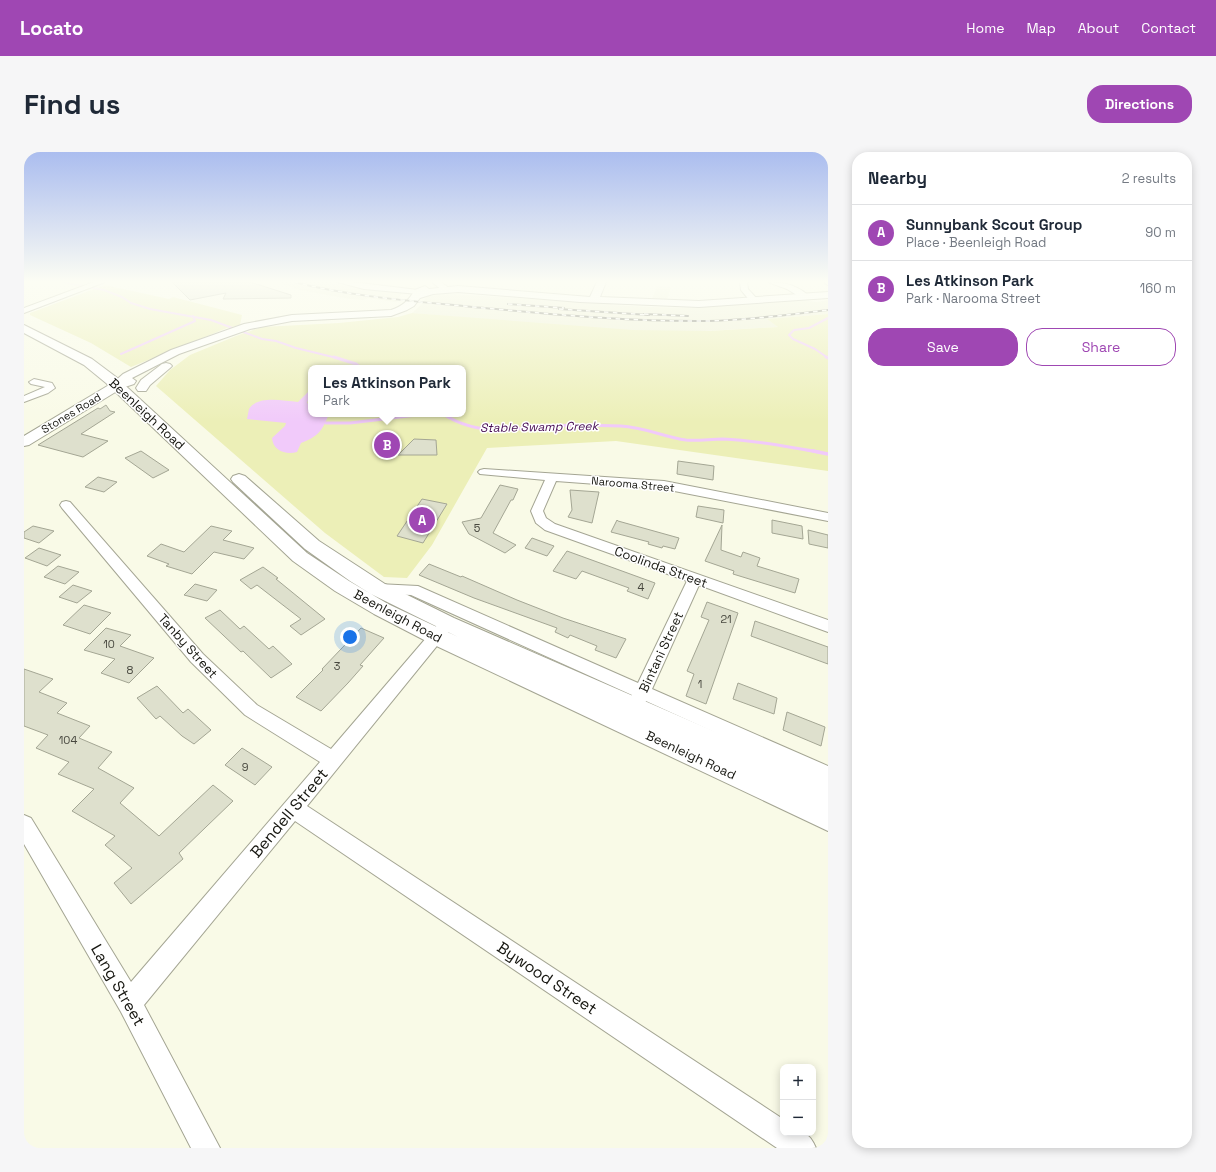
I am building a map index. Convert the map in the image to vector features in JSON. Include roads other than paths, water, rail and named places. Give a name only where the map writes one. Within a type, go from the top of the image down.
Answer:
[{"type":"main road","name":"Beenleigh Road","points":[[25,328],[88,362],[130,382],[300,557],[342,586],[381,609],[442,630],[635,708],[828,794]]},
{"type":"main road","name":"Beenleigh Road","points":[[44,328],[89,352],[130,382],[312,546],[442,630]]},
{"type":"main road","name":"Beenleigh Road","points":[[635,708],[828,818]]},
{"type":"street","name":"Stones Road","points":[[24,442],[130,382],[175,352],[241,328]]},
{"type":"street","name":"Stones Road","points":[[130,382],[149,379],[181,355],[229,333]]},
{"type":"street","points":[[24,399],[45,392],[50,388],[49,385],[34,382]]},
{"type":"street","name":"Narooma Street","points":[[484,472],[664,485],[828,517]]},
{"type":"street","name":"Coolinda Street","points":[[552,477],[537,511],[541,520],[550,526],[828,626]]},
{"type":"street","name":"Tanby Street","points":[[66,506],[197,658],[251,710],[333,760]]},
{"type":"street","name":"Bintani Street","points":[[635,708],[694,578]]},
{"type":"street","name":"Beenleigh Road","points":[[378,588],[414,590],[635,708],[828,774]]},
{"type":"street","name":"Bendell Street","points":[[130,1003],[442,630]]},
{"type":"street","name":"Bywood Street","points":[[293,808],[802,1148]]},
{"type":"street","name":"Lang Street","points":[[24,825],[130,1003],[206,1148]]},
{"type":"waterway","points":[[121,354],[178,328]]},
{"type":"waterway","name":"Stable Swamp Creek","points":[[234,328],[262,339],[276,341],[296,348],[337,358]]},
{"type":"waterway","points":[[805,328],[794,330],[789,335],[793,339],[815,349],[828,358],[826,357]]},
{"type":"waterway","name":"Stable Swamp Creek","points":[[334,357],[357,365]]},
{"type":"waterway","points":[[326,423],[350,423],[400,417]]},
{"type":"waterway","name":"Stable Swamp Creek","points":[[448,417],[470,426],[488,430],[508,430],[532,426],[621,426],[638,428],[686,440],[723,439],[759,442],[813,451]]},
{"type":"waterway","name":"Stable Swamp Creek","points":[[813,451],[819,452]]},
{"type":"waterway","name":"Stable Swamp Creek","points":[[813,451],[828,454]]},
{"type":"place","name":"Les Atkinson Park","points":[[387,445]]},
{"type":"place","name":"Sunnybank Scout Group","points":[[422,520]]}]
